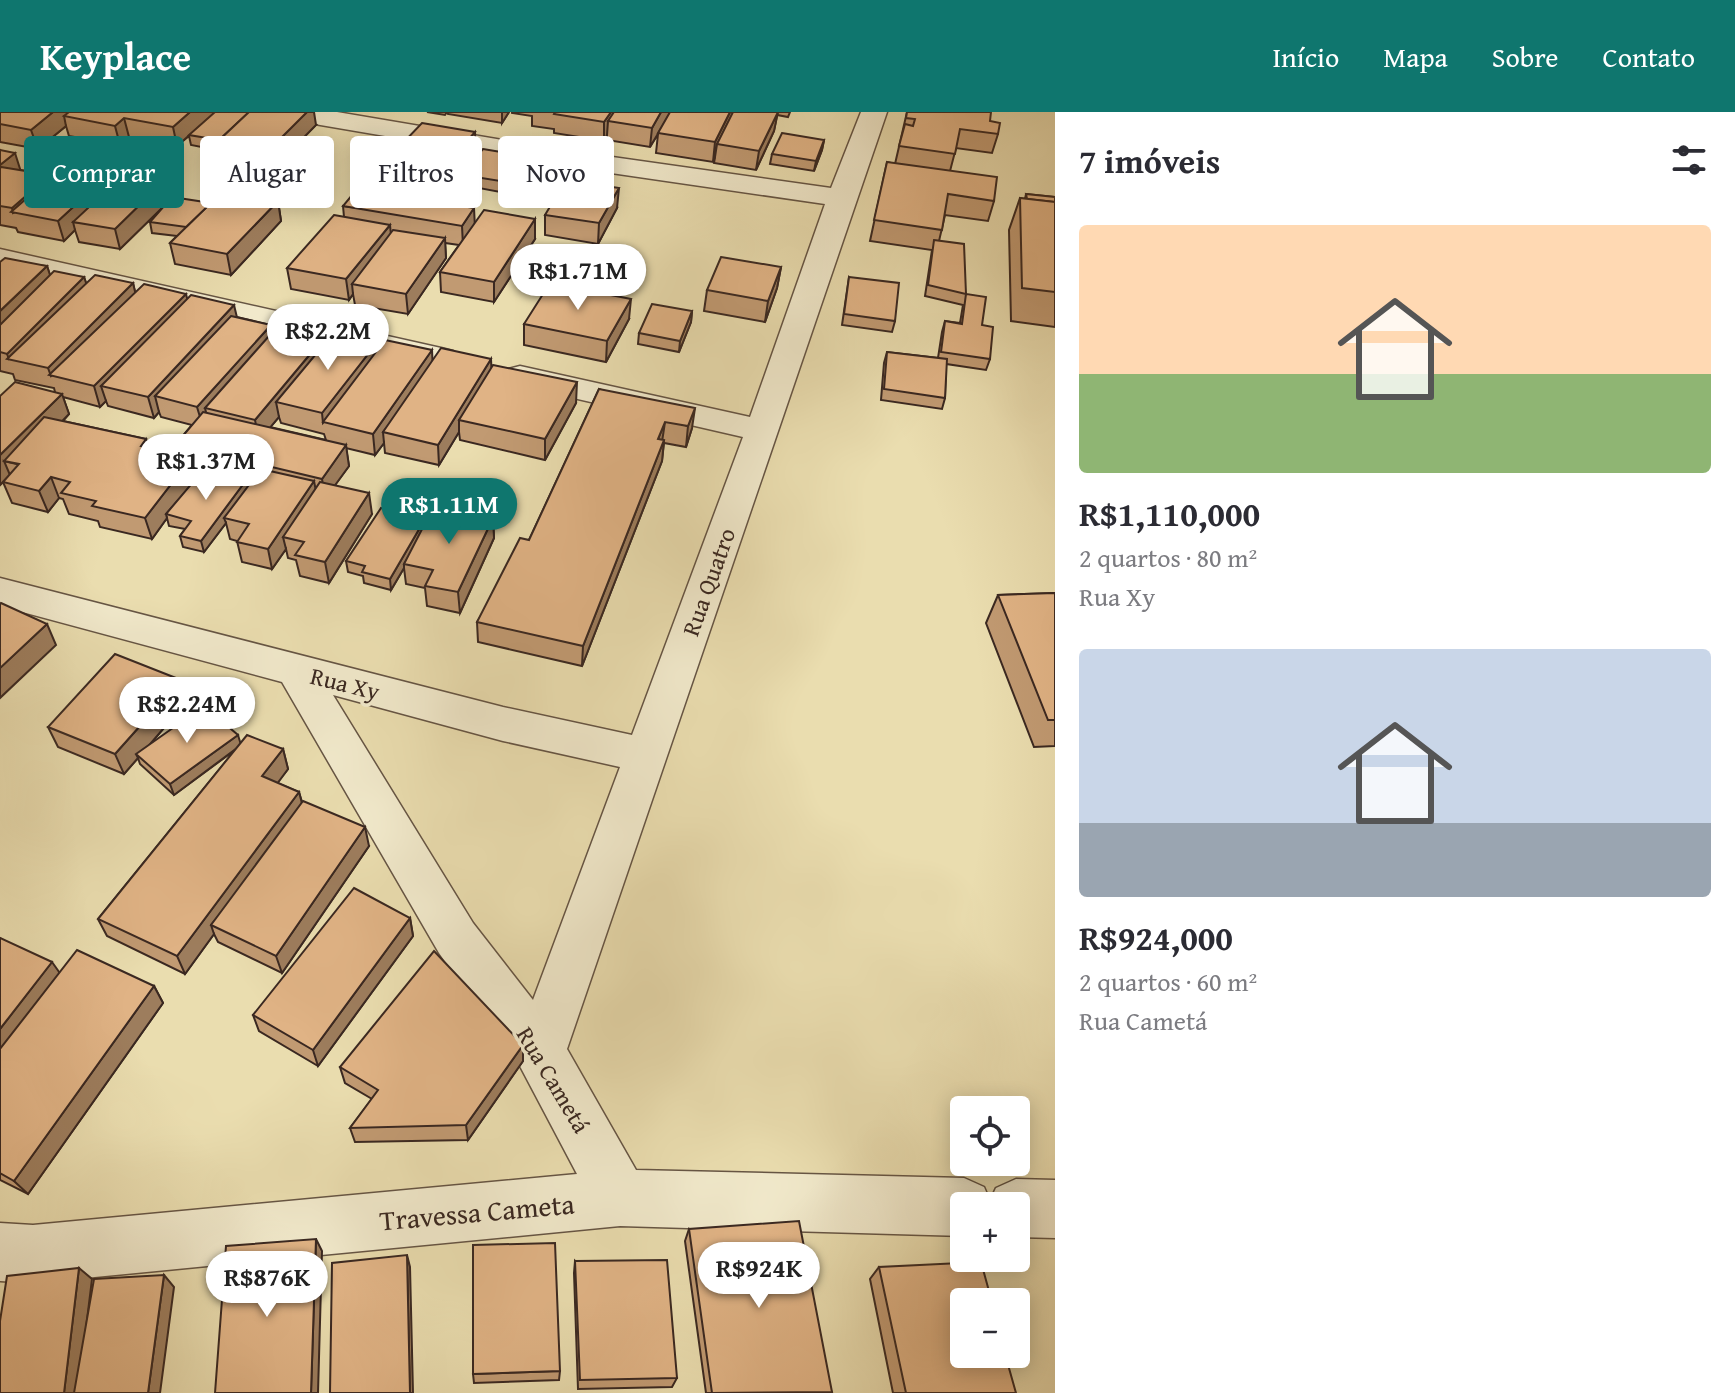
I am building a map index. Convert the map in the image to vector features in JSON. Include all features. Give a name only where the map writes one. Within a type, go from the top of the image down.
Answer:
[{"type":"street","points":[[291,112],[556,157],[841,198]]},
{"type":"street","name":"Rua Quatro","points":[[540,1051],[874,112]]},
{"type":"street","points":[[0,258],[763,431]]},
{"type":"street","name":"Rua Xy","points":[[0,592],[503,724],[646,755]]},
{"type":"street","name":"Rua Cametá","points":[[298,672],[456,938],[540,1051],[620,1198]]},
{"type":"street","points":[[620,1198],[950,1207]]},
{"type":"street","name":"Travessa Cameta","points":[[0,1252],[33,1254],[620,1198]]},
{"type":"street","points":[[1030,1208],[1055,1209]]},
{"type":"building","points":[[0,112],[53,112],[31,130],[0,124]]},
{"type":"building","points":[[69,112],[190,112],[173,127],[124,118],[115,126],[64,116]]},
{"type":"building","points":[[215,112],[249,112],[223,136],[189,135]]},
{"type":"building","points":[[249,112],[307,112],[283,136],[224,136]]},
{"type":"building","points":[[555,112],[611,112],[604,122]]},
{"type":"building","points":[[614,112],[661,112],[652,128],[608,121]]},
{"type":"building","points":[[670,112],[730,112],[715,142],[658,133]]},
{"type":"building","points":[[733,112],[778,112],[759,151],[717,144]]},
{"type":"building","points":[[907,112],[991,112],[990,121],[1000,123],[998,134],[960,129],[955,154],[899,146],[905,124],[913,126],[915,119],[906,118]]},
{"type":"building","points":[[422,123],[475,132],[472,136],[410,136]]},
{"type":"building","points":[[782,133],[824,140],[816,161],[772,154]]},
{"type":"building","points":[[0,150],[15,153],[0,165]]},
{"type":"building","points":[[482,150],[498,152],[498,181],[482,178]]},
{"type":"building","points":[[887,162],[997,177],[994,201],[948,194],[942,230],[874,220]]},
{"type":"building","points":[[0,168],[24,171],[24,198],[12,208],[0,206]]},
{"type":"building","points":[[1026,194],[1055,197],[1055,202],[1027,199]]},
{"type":"building","points":[[1020,198],[1055,202],[1055,292],[1022,288]]},
{"type":"building","points":[[184,199],[200,201],[200,208],[206,208],[186,227],[150,222],[162,208],[184,208]]},
{"type":"building","points":[[24,201],[24,208],[72,208],[58,221],[11,212]]},
{"type":"building","points":[[88,208],[136,208],[115,229],[73,222]]},
{"type":"building","points":[[206,208],[271,208],[227,254],[170,243]]},
{"type":"building","points":[[355,208],[474,208],[462,226]]},
{"type":"building","points":[[549,208],[608,208],[599,223],[545,215]]},
{"type":"building","points":[[484,210],[535,219],[494,282],[440,272]]},
{"type":"building","points":[[334,215],[390,225],[346,279],[287,268]]},
{"type":"building","points":[[393,230],[445,238],[406,294],[352,284]]},
{"type":"building","points":[[934,240],[964,244],[966,294],[928,285]]},
{"type":"building","points":[[721,257],[781,267],[768,301],[707,290]]},
{"type":"building","points":[[5,258],[47,266],[0,311],[0,262]]},
{"type":"building","points":[[54,271],[84,277],[7,354],[0,352],[0,325]]},
{"type":"building","points":[[95,275],[133,283],[48,368],[7,359]]},
{"type":"building","points":[[849,277],[899,283],[895,321],[844,314]]},
{"type":"building","points":[[550,283],[631,299],[607,341],[524,324]]},
{"type":"building","points":[[144,284],[186,294],[94,386],[49,375]]},
{"type":"building","points":[[966,294],[986,297],[982,325],[993,327],[990,359],[941,352],[945,321],[962,324]]},
{"type":"building","points":[[191,295],[234,305],[148,397],[101,386]]},
{"type":"building","points":[[652,304],[692,311],[680,341],[639,333]]},
{"type":"building","points":[[231,316],[271,325],[197,407],[155,396]]},
{"type":"building","points":[[285,318],[332,328],[255,420],[205,408]]},
{"type":"building","points":[[336,330],[379,340],[322,413],[276,402]]},
{"type":"building","points":[[385,340],[432,350],[373,434],[323,422]]},
{"type":"building","points":[[441,348],[491,359],[438,445],[383,432]]},
{"type":"building","points":[[887,352],[947,359],[945,398],[884,389]]},
{"type":"building","points":[[493,365],[577,382],[545,439],[459,420]]},
{"type":"building","points":[[15,382],[62,394],[0,455],[0,396]]},
{"type":"building","points":[[599,389],[695,408],[688,426],[665,422],[658,439],[664,440],[583,646],[477,622],[520,538],[529,540]]},
{"type":"building","points":[[203,412],[346,445],[322,479],[176,444]]},
{"type":"building","points":[[44,417],[146,439],[141,446],[192,457],[145,518],[92,506],[96,501],[61,493],[70,482],[51,477],[39,491],[3,482],[19,464],[4,461]]},
{"type":"building","points":[[204,469],[247,479],[201,541],[180,536],[191,521],[166,514]]},
{"type":"building","points":[[261,469],[314,481],[268,549],[237,542],[249,524],[224,518]]},
{"type":"building","points":[[320,482],[369,493],[325,562],[295,555],[304,542],[283,537]]},
{"type":"building","points":[[434,506],[493,518],[458,592],[425,586],[433,570],[404,564]]},
{"type":"building","points":[[381,508],[425,519],[390,579],[362,572],[365,566],[346,561]]},
{"type":"building","points":[[1055,593],[1055,720],[1048,720],[998,595]]},
{"type":"building","points":[[0,604],[47,624],[0,668]]},
{"type":"building","points":[[115,654],[181,680],[115,754],[48,727]]},
{"type":"building","points":[[204,706],[238,735],[170,784],[136,754]]},
{"type":"building","points":[[247,735],[283,749],[262,776],[299,792],[177,956],[98,919]]},
{"type":"building","points":[[303,801],[365,827],[276,956],[211,925]]},
{"type":"building","points":[[354,888],[410,918],[313,1050],[253,1015]]},
{"type":"building","points":[[0,938],[52,962],[0,1029]]},
{"type":"building","points":[[77,950],[154,986],[14,1181],[0,1173],[0,1049]]},
{"type":"building","points":[[434,951],[523,1045],[466,1125],[350,1128],[378,1090],[340,1067]]},
{"type":"building","points":[[799,1221],[832,1392],[712,1393],[689,1229]]},
{"type":"building","points":[[316,1239],[311,1393],[215,1393],[226,1246]]},
{"type":"building","points":[[555,1243],[560,1371],[473,1374],[473,1245]]},
{"type":"building","points":[[407,1255],[410,1393],[330,1393],[332,1263]]},
{"type":"building","points":[[667,1260],[677,1378],[580,1380],[575,1261]]},
{"type":"building","points":[[950,1264],[950,1272],[984,1272],[988,1288],[950,1288],[950,1368],[1009,1368],[1016,1393],[906,1393],[879,1267]]},
{"type":"building","points":[[79,1268],[64,1393],[0,1393],[0,1321],[7,1276]]},
{"type":"building","points":[[164,1275],[148,1393],[74,1393],[94,1279]]}]
